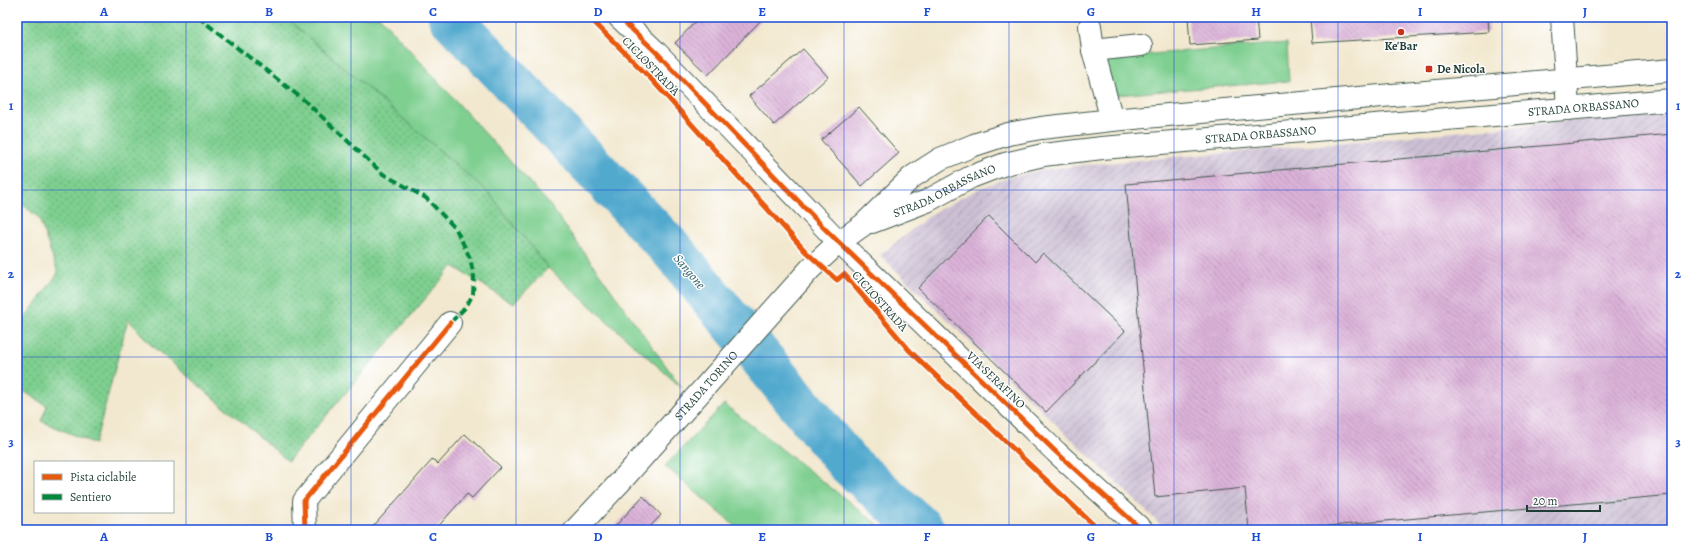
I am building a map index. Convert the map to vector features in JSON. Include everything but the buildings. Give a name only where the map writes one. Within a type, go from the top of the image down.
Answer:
[{"type":"main road","name":"VIA SERAFINO","points":[[619,17],[656,52],[839,242],[1056,452],[1142,530]]},
{"type":"main road","points":[[1562,17],[1568,109]]},
{"type":"main road","points":[[1090,26],[1093,50],[1112,120]]},
{"type":"main road","points":[[1093,50],[1141,45]]},
{"type":"main road","name":"STRADA ORBASSANO","points":[[839,242],[863,225],[912,177],[940,159],[974,145],[1008,134],[1041,128],[1112,120],[1672,70]]},
{"type":"main road","name":"STRADA ORBASSANO","points":[[863,225],[926,201],[971,177],[998,166],[1043,155],[1102,148],[1672,100]]},
{"type":"main road","name":"STRADA TORINO","points":[[575,530],[810,269],[839,242]]},
{"type":"main road","points":[[305,530],[304,501],[450,323]]},
{"type":"shaded area","points":[[1672,111],[1672,530],[1166,530],[880,255],[933,213],[978,189],[1010,177],[1048,169]]},
{"type":"green space","points":[[24,17],[285,17],[488,192],[548,268],[513,304],[453,266],[288,461],[152,346],[128,319],[95,444],[41,421],[47,406],[17,387],[17,329],[58,273],[39,218],[17,200],[17,26]]},
{"type":"green space","points":[[285,17],[380,17],[549,204],[682,388],[548,268],[488,192]]},
{"type":"green space","points":[[1287,43],[1289,81],[1115,95],[1102,58]]},
{"type":"green space","points":[[724,404],[885,530],[740,530],[665,466]]},
{"type":"waterway","name":"Sangone","points":[[450,17],[673,251],[847,462],[923,530]]},
{"type":"marked path","points":[[198,17],[305,101],[383,174],[426,198],[456,229],[470,258],[474,277],[473,294],[466,307],[450,323]]},
{"type":"cycle path","name":"CICLOSTRADA","points":[[589,17],[653,81],[806,252],[837,280],[844,274],[910,351],[1099,530]]},
{"type":"cycle path","name":"CICLOSTRADA","points":[[619,17],[656,52],[824,228],[1056,452],[1142,530]]},
{"type":"cycle path","points":[[305,530],[304,501],[450,323]]},
{"type":"place","name":"Ke'Bar","points":[[1401,32]]},
{"type":"place","name":"De Nicola","points":[[1429,69]]}]
